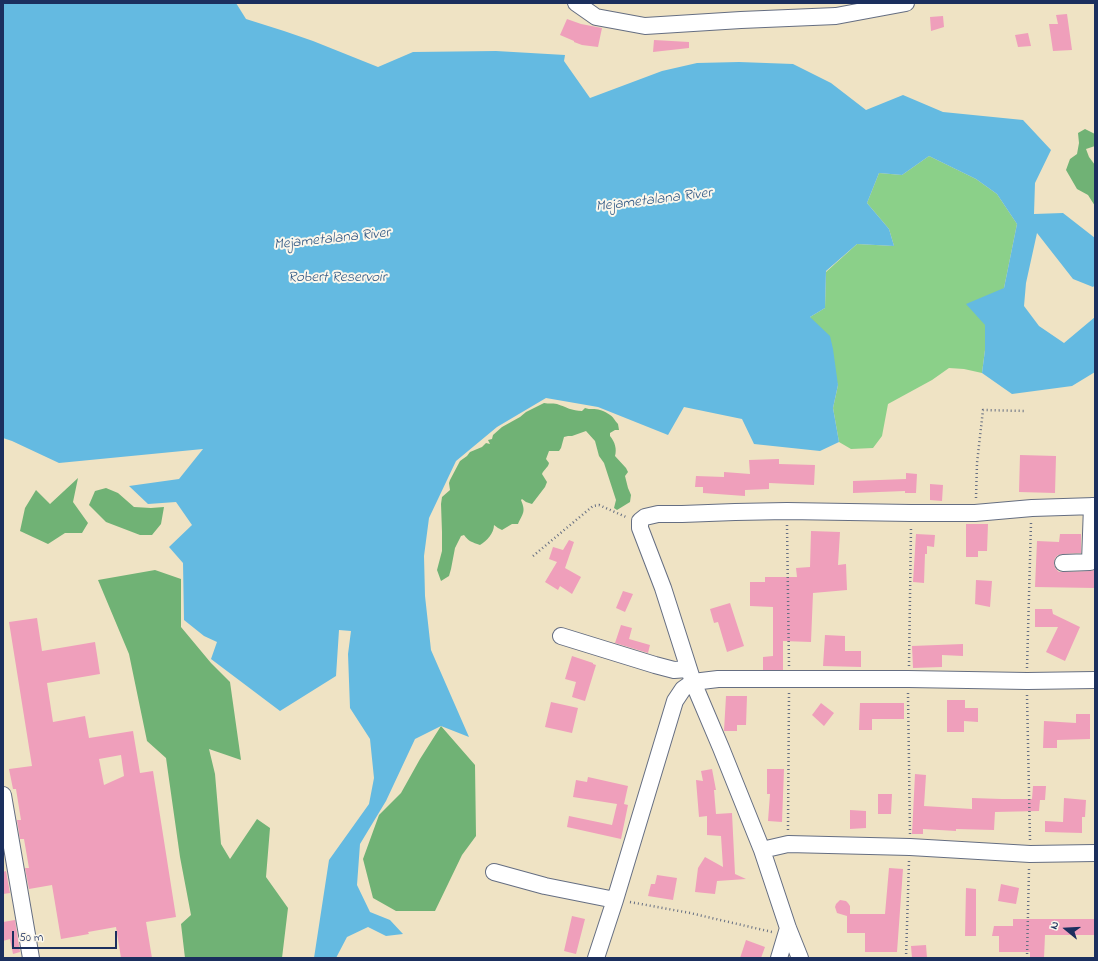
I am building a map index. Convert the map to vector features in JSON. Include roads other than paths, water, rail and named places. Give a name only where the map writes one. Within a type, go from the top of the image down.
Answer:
[{"type":"street","points":[[576,3],[596,17],[645,26],[836,16],[906,3]]},
{"type":"street","points":[[800,958],[787,931],[762,850],[691,676],[663,588],[640,528],[640,521],[645,517],[658,514],[787,511],[975,513],[1032,508],[1093,506],[1090,562],[1063,563]]},
{"type":"street","points":[[561,636],[691,676],[718,679],[1095,680]]},
{"type":"street","points":[[596,958],[616,900],[675,701],[691,676]]},
{"type":"street","points":[[3,795],[31,958]]},
{"type":"street","points":[[762,850],[788,844],[910,846],[1030,854],[1095,853]]},
{"type":"street","points":[[494,872],[545,886],[616,900]]},
{"type":"street","points":[[779,958],[787,931]]},
{"type":"water","name":"Robert Reservoir","points":[[3,3],[236,3],[246,19],[313,41],[378,67],[413,52],[496,51],[565,55],[564,61],[590,98],[662,71],[697,63],[739,62],[793,64],[831,83],[866,110],[903,95],[943,112],[1023,120],[1051,150],[1035,183],[1034,214],[1063,213],[1095,238],[1095,285],[1093,287],[1073,279],[1037,233],[1026,283],[1024,306],[1039,326],[1064,343],[1095,317],[1095,372],[1072,386],[1012,394],[982,373],[985,350],[985,325],[966,304],[1004,288],[1017,224],[997,194],[976,179],[929,156],[902,175],[879,173],[867,203],[889,229],[894,246],[857,244],[826,271],[825,308],[810,317],[830,336],[838,385],[833,408],[839,442],[820,451],[754,444],[742,419],[684,407],[668,435],[598,407],[546,398],[497,427],[456,461],[429,518],[424,556],[425,596],[431,650],[469,737],[441,726],[415,739],[386,801],[360,844],[357,885],[370,912],[390,920],[403,934],[386,936],[368,927],[347,937],[336,958],[314,958],[329,860],[369,804],[374,778],[370,739],[350,708],[348,654],[351,631],[339,630],[336,676],[280,711],[211,659],[217,642],[204,636],[184,620],[183,563],[169,547],[192,525],[176,502],[148,504],[129,486],[179,479],[203,449],[59,463],[3,438]]},
{"type":"water label","name":"Mejametalana River","points":[[654,201]]},
{"type":"water label","name":"Mejametalana River","points":[[332,240]]}]
